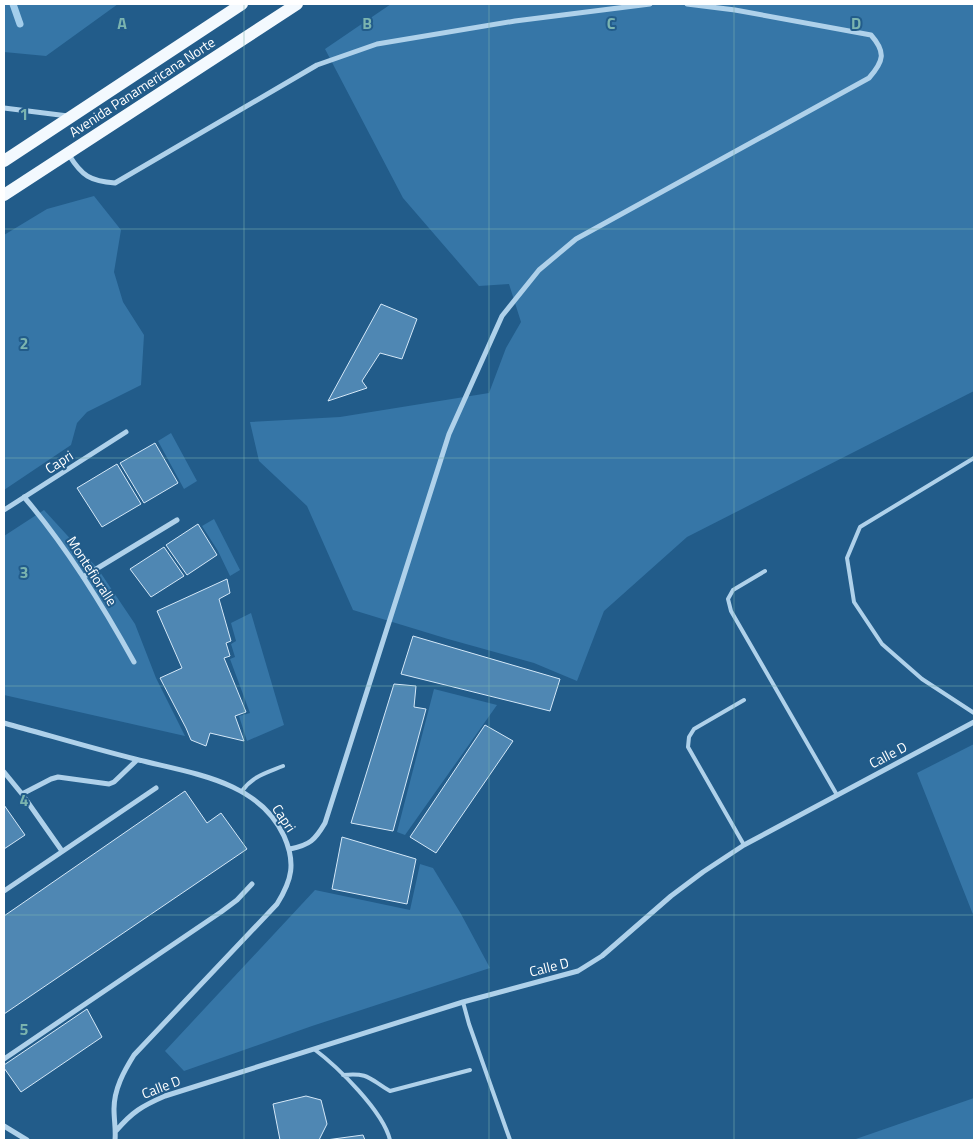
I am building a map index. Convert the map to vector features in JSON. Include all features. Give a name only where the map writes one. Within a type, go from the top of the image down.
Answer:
[{"type":"main road","name":"Avenida Panamericana Norte","points":[[4,160],[242,4]]},
{"type":"main road","name":"Avenida Panamericana Norte","points":[[4,194],[298,4]]},
{"type":"street","points":[[68,153],[84,175],[97,181],[115,183],[317,65],[378,44],[515,21],[650,4]]},
{"type":"street","points":[[290,849],[304,846],[316,839],[325,823],[449,434],[502,316],[539,270],[576,239],[869,78],[878,68],[882,56],[879,44],[871,35],[744,11],[687,4]]},
{"type":"street","points":[[4,108],[71,117]]},
{"type":"street","name":"Capri","points":[[4,510],[126,432]]},
{"type":"street","name":"Montefioralle","points":[[24,497],[45,521],[83,577],[134,662]]},
{"type":"street","points":[[83,577],[177,520]]},
{"type":"street","name":"Calle D","points":[[116,1131],[141,1107],[165,1096],[463,1002],[549,977],[578,971],[602,956],[671,896],[744,845],[974,722]]},
{"type":"street","name":"Capri","points":[[4,723],[137,760],[194,772],[242,791],[256,799],[267,811],[281,830],[290,849],[291,873],[286,889],[277,904],[134,1055],[124,1072],[115,1094],[115,1140]]},
{"type":"street","points":[[22,794],[58,777],[109,784],[114,782],[137,760]]},
{"type":"street","points":[[4,772],[22,794],[62,852]]},
{"type":"street","points":[[4,891],[156,788]]},
{"type":"street","points":[[4,1060],[221,912],[237,900],[252,884]]},
{"type":"street","points":[[4,1126],[27,1140]]},
{"type":"lane","points":[[974,458],[860,527],[847,558],[854,602],[882,644],[922,679],[974,713]]},
{"type":"lane","points":[[765,570],[733,590],[728,598],[731,611],[837,795]]},
{"type":"lane","points":[[744,700],[694,729],[689,736],[688,747],[744,845]]},
{"type":"lane","points":[[242,791],[255,778],[283,766]]},
{"type":"lane","points":[[463,1002],[510,1140]]},
{"type":"lane","points":[[314,1048],[332,1062],[378,1114],[390,1140]]},
{"type":"lane","points":[[344,1075],[357,1073],[374,1079],[390,1091],[470,1070]]},
{"type":"shaded area","points":[[4,4],[118,4],[46,56],[4,52]]},
{"type":"shaded area","points":[[391,4],[974,4],[974,391],[687,537],[604,611],[577,681],[534,663],[353,610],[307,506],[259,461],[250,422],[340,417],[489,393],[506,348],[521,322],[509,284],[479,286],[403,198],[325,49]]},
{"type":"shaded area","points":[[94,196],[121,230],[114,272],[123,302],[144,335],[141,385],[87,412],[77,423],[71,445],[4,490],[4,235],[47,209]]},
{"type":"shaded area","points":[[171,433],[197,481],[184,489],[158,441]]},
{"type":"shaded area","points":[[44,510],[98,569],[135,624],[156,678],[185,736],[4,695],[4,536]]},
{"type":"shaded area","points":[[214,519],[240,570],[230,576],[218,551],[202,526]]},
{"type":"shaded area","points":[[251,613],[284,725],[247,741],[239,716],[250,713],[230,659],[235,657],[231,644],[236,641],[231,623]]},
{"type":"shaded area","points":[[434,689],[497,705],[405,835],[397,832]]},
{"type":"shaded area","points":[[974,744],[974,917],[917,773]]},
{"type":"shaded area","points":[[420,864],[433,868],[461,914],[490,968],[312,1026],[184,1071],[165,1051],[315,890],[410,910]]},
{"type":"shaded area","points":[[974,1098],[974,1140],[853,1140]]},
{"type":"building","points":[[381,304],[417,319],[402,359],[380,353],[362,381],[367,388],[328,401]]},
{"type":"building","points":[[155,443],[178,483],[144,503],[120,463]]},
{"type":"building","points":[[117,464],[141,504],[102,527],[77,488]]},
{"type":"building","points":[[198,524],[217,555],[187,575],[166,545]]},
{"type":"building","points":[[164,547],[184,576],[151,597],[130,569]]},
{"type":"building","points":[[227,579],[230,593],[219,599],[231,641],[226,643],[230,656],[224,658],[246,712],[235,716],[244,741],[210,733],[206,746],[191,740],[160,678],[182,668],[157,611]]},
{"type":"building","points":[[413,636],[560,679],[550,711],[401,674]]},
{"type":"building","points":[[394,684],[416,686],[414,707],[426,709],[393,831],[351,823]]},
{"type":"building","points":[[485,725],[513,741],[436,853],[410,837]]},
{"type":"building","points":[[185,791],[207,823],[221,813],[247,849],[4,1014],[4,916]]},
{"type":"building","points":[[4,805],[25,835],[4,849]]},
{"type":"building","points":[[342,837],[416,859],[407,904],[332,889]]},
{"type":"building","points":[[87,1009],[102,1037],[21,1092],[4,1068],[4,1065]]},
{"type":"building","points":[[306,1096],[321,1100],[327,1124],[319,1140],[280,1140],[273,1104]]},
{"type":"building","points":[[363,1135],[365,1140],[326,1140]]},
{"type":"waterway","points":[[13,4],[20,24]]}]
